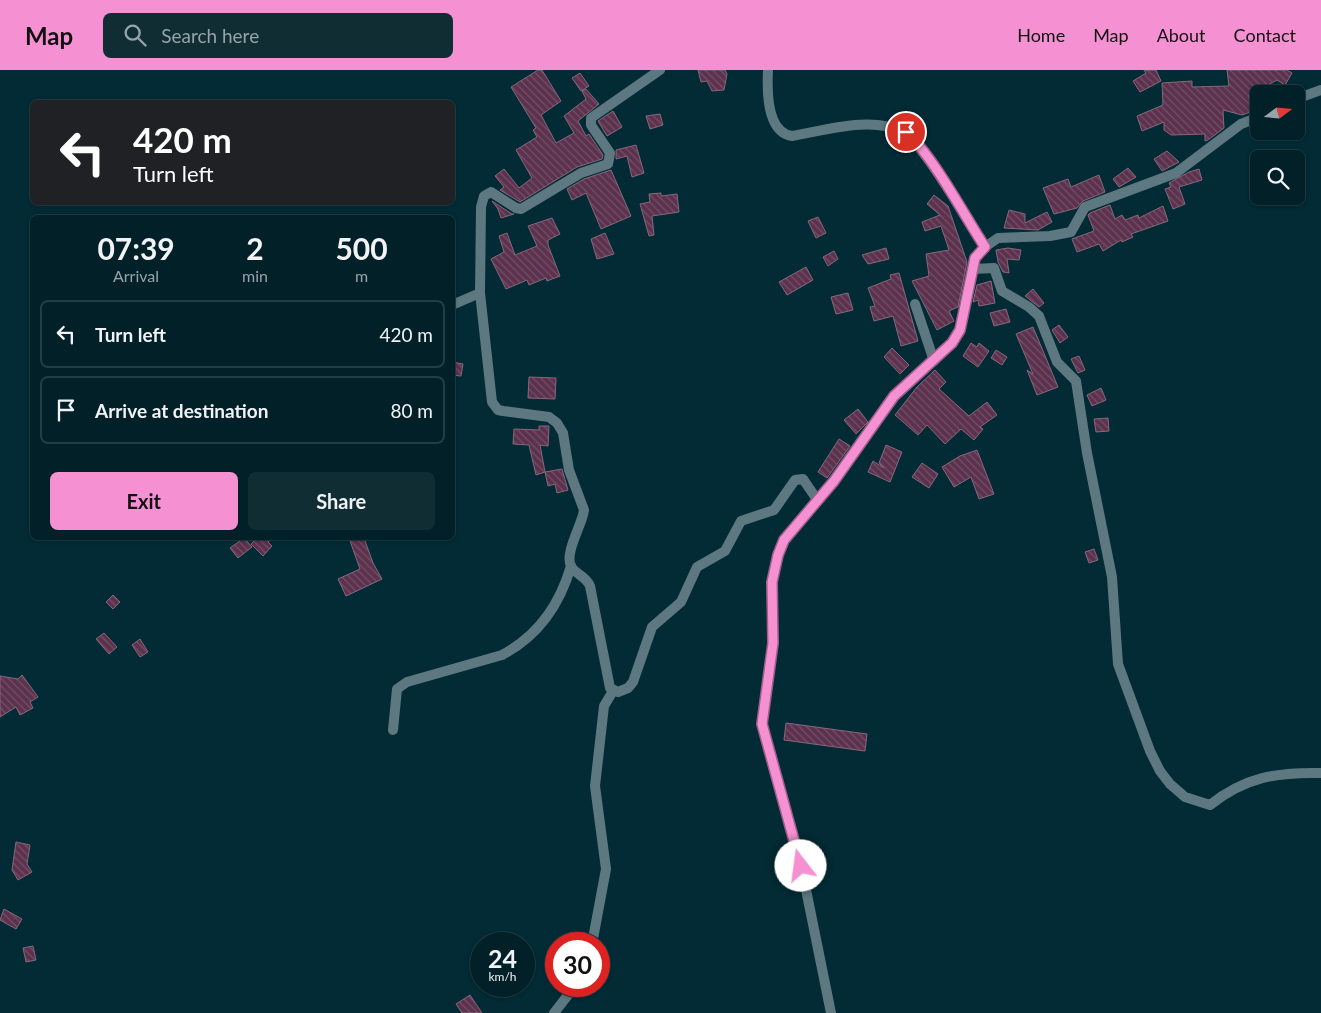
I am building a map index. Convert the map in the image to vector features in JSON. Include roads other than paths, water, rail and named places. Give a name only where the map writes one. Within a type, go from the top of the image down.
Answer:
[{"type":"street","points":[[393,730],[397,689],[407,682],[502,655],[513,649],[555,606],[564,591],[571,566],[576,532],[584,510],[569,470],[563,433],[558,423],[549,417],[503,411],[494,406],[491,397],[480,293],[481,207],[484,196],[488,193],[495,193],[516,208],[521,209],[581,174],[606,165],[610,160],[610,153],[592,128],[591,118],[660,70]]},
{"type":"street","points":[[768,70],[767,101],[781,131],[792,136],[859,125],[891,127],[906,132],[914,139],[934,168],[985,247]]},
{"type":"street","points":[[1305,96],[1321,90]]},
{"type":"street","points":[[831,1013],[801,866],[762,724],[773,643],[772,582],[778,555],[784,540],[818,501],[894,396],[952,343],[960,330],[975,258],[985,247],[998,238],[1050,236],[1070,232],[1085,207],[1176,173],[1242,124],[1250,120]]},
{"type":"street","points":[[974,269],[994,268],[1002,291],[1036,312],[1057,362],[1076,381],[1087,453],[1112,577],[1118,664],[1150,751],[1160,770],[1185,797],[1194,802],[1210,805],[1221,796],[1261,777],[1279,773],[1321,773]]},
{"type":"street","points":[[455,304],[480,293]]},
{"type":"street","points":[[915,304],[934,361]]},
{"type":"street","points":[[613,691],[623,690],[633,682],[652,627],[681,602],[697,567],[725,551],[741,521],[774,510],[793,482],[800,479],[803,479],[818,501]]},
{"type":"street","points":[[571,566],[585,576],[590,586],[608,682],[613,691]]},
{"type":"street","points":[[594,932],[606,869],[595,786],[604,706],[613,691]]},
{"type":"street","points":[[554,1013],[566,997]]}]
